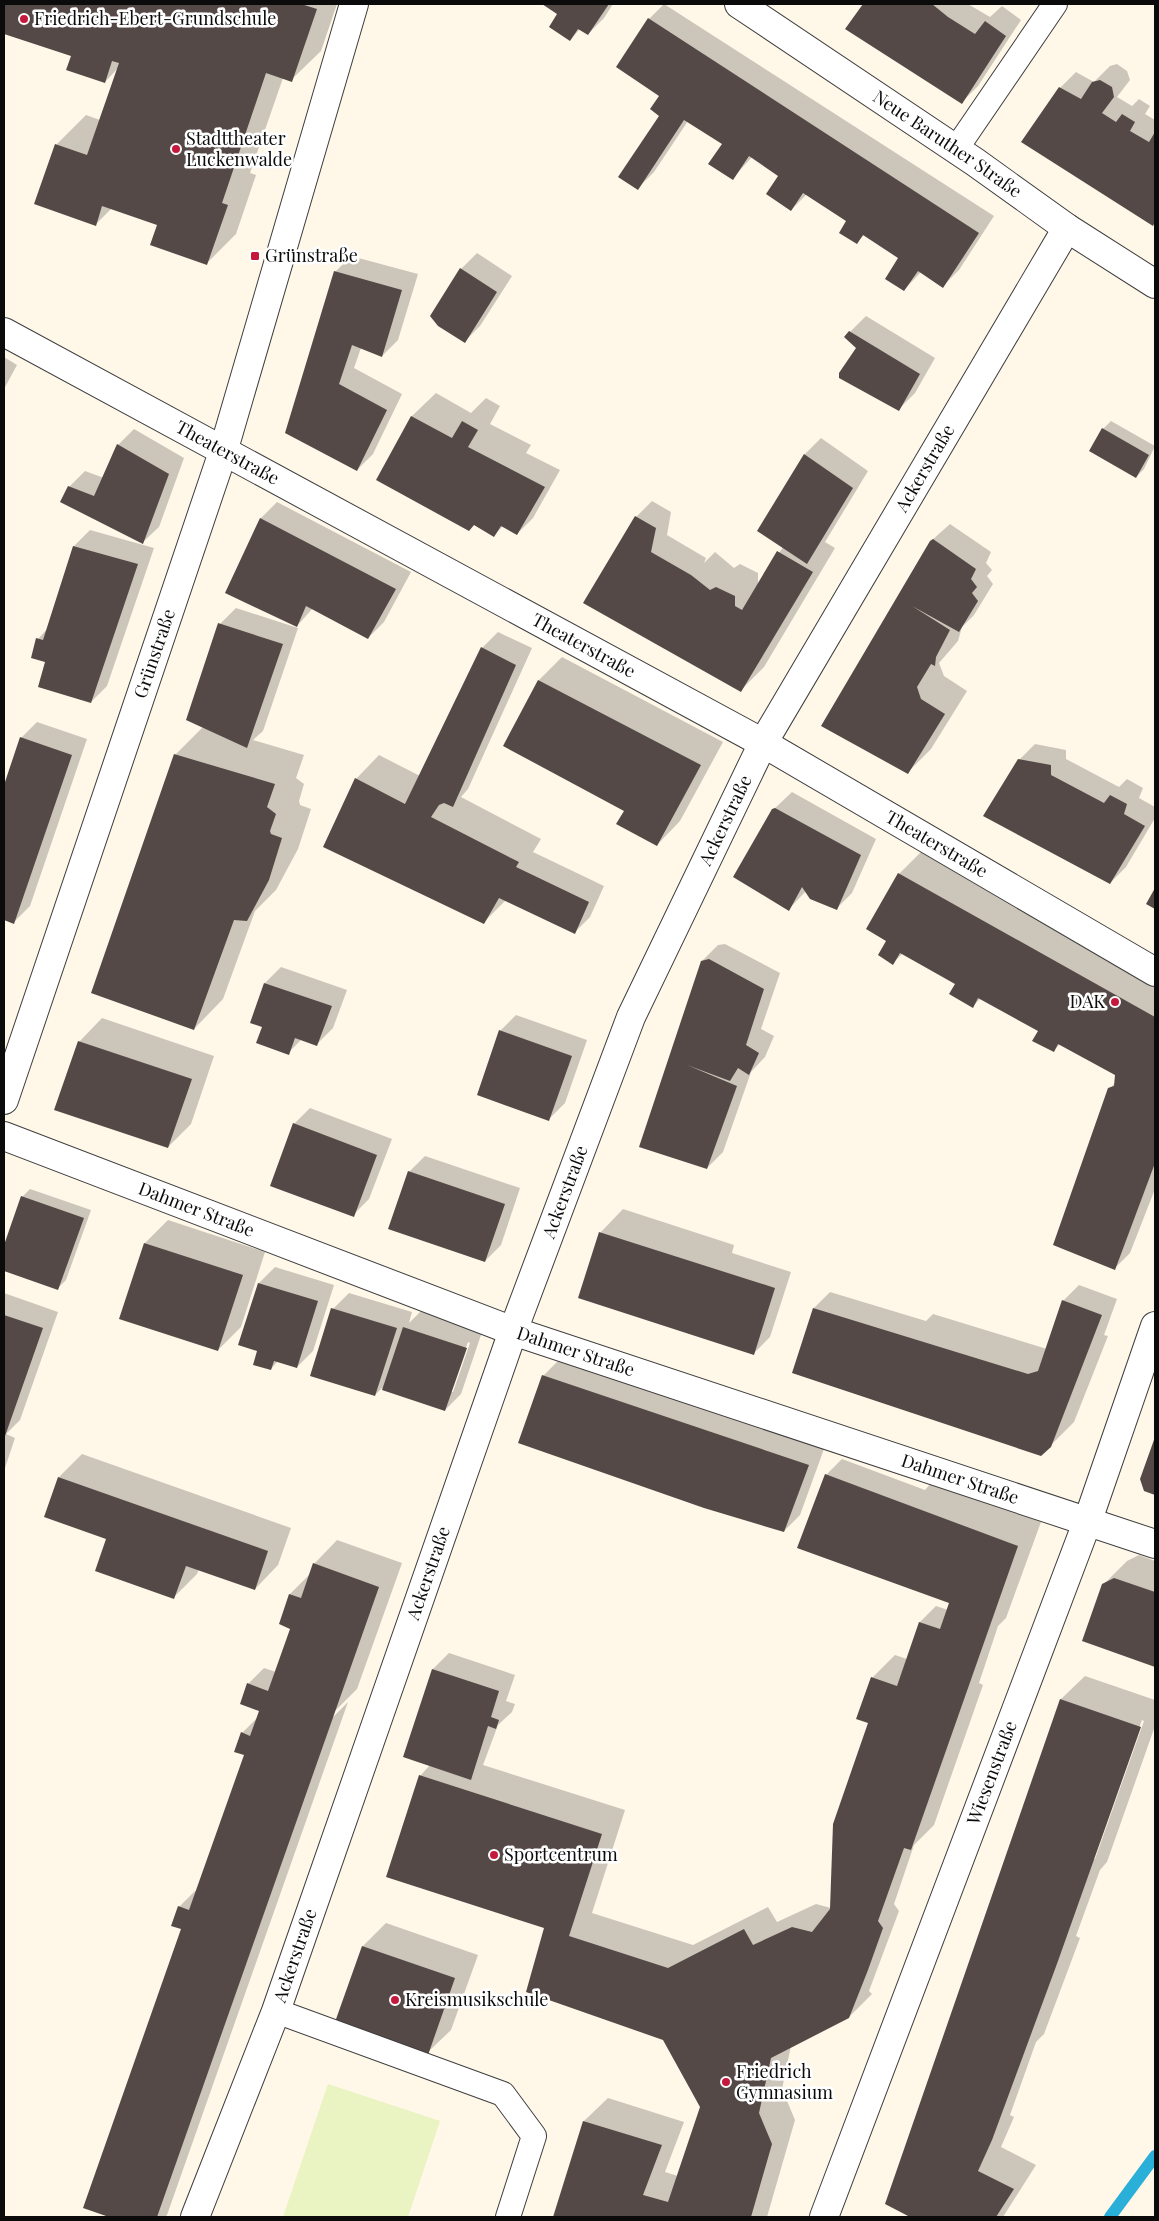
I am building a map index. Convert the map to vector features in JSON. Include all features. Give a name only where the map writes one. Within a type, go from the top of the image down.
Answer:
[{"type":"street","name":"Grünstraße","points":[[4,1100],[223,452],[354,4]]},
{"type":"street","name":"Neue Baruther Straße","points":[[739,4],[956,149],[1067,228],[1155,284]]},
{"type":"street","name":"Ackerstraße","points":[[195,2217],[276,2011],[514,1331],[631,1017],[763,743],[1067,228]]},
{"type":"street","name":"Theaterstraße","points":[[4,332],[763,743],[1155,972]]},
{"type":"street","name":"Dahmer Straße","points":[[4,1136],[514,1331],[1088,1520],[1155,1544]]},
{"type":"street","name":"Wiesenstraße","points":[[824,2217],[1088,1520],[1155,1326]]},
{"type":"lane","points":[[956,149],[1055,4]]},
{"type":"lane","points":[[276,2011],[504,2094],[534,2136],[508,2217]]},
{"type":"green space","points":[[328,2084],[440,2121],[408,2217],[283,2217]]},
{"type":"building","points":[[4,4],[301,4],[317,9],[292,82],[266,73],[222,203],[228,205],[207,265],[150,245],[157,225],[102,206],[96,226],[34,204],[55,144],[87,155],[119,63],[112,61],[105,83],[66,70],[71,56],[4,34]]},
{"type":"building","points":[[542,4],[609,4],[588,35],[578,29],[570,41],[549,27],[557,14]]},
{"type":"building","points":[[863,4],[932,4],[948,17],[975,34],[985,21],[1006,36],[962,104],[845,29]]},
{"type":"building","points":[[648,18],[979,233],[943,288],[918,271],[904,291],[885,279],[898,258],[863,235],[857,244],[839,233],[846,221],[803,193],[791,211],[766,194],[778,176],[749,156],[733,180],[708,164],[722,144],[684,120],[638,190],[618,177],[659,116],[650,109],[659,96],[616,67]]},
{"type":"building","points":[[1100,80],[1112,87],[1114,97],[1102,113],[1116,122],[1122,114],[1135,122],[1130,131],[1149,142],[1155,132],[1155,222],[1153,226],[1021,142],[1059,87],[1081,99],[1092,82]]},
{"type":"building","points":[[460,268],[497,292],[465,343],[438,326],[430,316]]},
{"type":"building","points":[[334,271],[402,290],[382,357],[352,345],[339,384],[387,410],[357,471],[285,433]]},
{"type":"building","points":[[849,331],[920,374],[899,411],[839,378],[839,373],[856,348],[844,337]]},
{"type":"building","points":[[411,416],[452,438],[462,421],[478,430],[468,447],[545,487],[517,535],[501,526],[494,537],[474,525],[469,531],[376,480]]},
{"type":"building","points":[[1102,428],[1149,455],[1136,478],[1089,451]]},
{"type":"building","points":[[117,444],[169,474],[143,544],[60,502],[68,486],[94,496]]},
{"type":"building","points":[[804,454],[853,488],[807,564],[757,531]]},
{"type":"building","points":[[635,516],[656,528],[651,552],[691,575],[710,590],[716,587],[735,596],[735,606],[742,610],[777,551],[813,572],[741,692],[583,603]]},
{"type":"building","points":[[260,518],[396,589],[368,639],[306,606],[297,627],[225,593]]},
{"type":"building","points":[[933,539],[976,569],[971,579],[977,587],[972,593],[978,601],[959,632],[912,606],[950,630],[936,657],[935,666],[931,664],[917,687],[921,699],[945,714],[908,774],[821,726],[930,541]]},
{"type":"building","points":[[73,546],[138,564],[91,703],[38,687],[45,662],[31,658],[36,638],[43,640]]},
{"type":"building","points":[[218,623],[283,644],[247,748],[186,720]]},
{"type":"building","points":[[481,647],[516,665],[453,807],[444,803],[439,805],[431,817],[519,862],[516,867],[589,902],[575,934],[499,898],[484,924],[323,847],[355,778],[405,804]]},
{"type":"building","points":[[538,680],[701,765],[657,846],[616,824],[624,811],[503,746]]},
{"type":"building","points":[[20,737],[72,755],[14,924],[4,920],[4,785]]},
{"type":"building","points":[[174,754],[275,784],[267,807],[276,814],[270,831],[271,834],[282,838],[269,880],[247,921],[234,920],[194,1030],[91,993]]},
{"type":"building","points":[[1018,759],[1051,765],[1051,775],[1104,803],[1110,795],[1127,804],[1124,814],[1145,826],[1110,884],[983,816]]},
{"type":"building","points":[[775,808],[861,855],[837,910],[810,899],[802,887],[789,911],[733,877],[772,809]]},
{"type":"building","points":[[898,873],[1155,1017],[1155,1163],[1115,1270],[1053,1245],[1108,1088],[1114,1086],[1115,1075],[1058,1044],[1054,1052],[1032,1041],[1038,1031],[978,998],[973,1008],[949,994],[955,984],[900,953],[893,965],[878,955],[886,941],[866,929]]},
{"type":"building","points":[[1155,888],[1155,909],[1146,904]]},
{"type":"building","points":[[709,959],[764,989],[746,1045],[759,1053],[749,1075],[738,1068],[730,1081],[687,1065],[737,1086],[707,1169],[639,1147],[701,961]]},
{"type":"building","points":[[264,983],[332,1006],[317,1046],[295,1038],[289,1055],[256,1043],[262,1027],[250,1023]]},
{"type":"building","points":[[499,1030],[572,1056],[549,1121],[477,1095]]},
{"type":"building","points":[[78,1041],[192,1079],[168,1148],[54,1110]]},
{"type":"building","points":[[293,1123],[377,1155],[354,1217],[270,1186]]},
{"type":"building","points":[[408,1171],[505,1204],[485,1262],[388,1229]]},
{"type":"building","points":[[21,1196],[84,1218],[58,1290],[4,1271],[4,1245]]},
{"type":"building","points":[[599,1232],[775,1288],[754,1355],[578,1298]]},
{"type":"building","points":[[144,1243],[243,1275],[218,1351],[119,1319]]},
{"type":"building","points":[[258,1283],[318,1301],[297,1368],[274,1361],[271,1370],[253,1365],[257,1351],[238,1345]]},
{"type":"building","points":[[1062,1300],[1102,1315],[1051,1447],[1041,1456],[792,1373],[813,1308],[1028,1374],[1038,1371]]},
{"type":"building","points":[[331,1308],[397,1328],[375,1396],[310,1376]]},
{"type":"building","points":[[4,1315],[43,1328],[4,1439]]},
{"type":"building","points":[[403,1327],[467,1348],[445,1411],[382,1390]]},
{"type":"building","points":[[542,1375],[809,1465],[784,1532],[704,1508],[518,1443]]},
{"type":"building","points":[[1155,1437],[1155,1495],[1144,1491],[1140,1479]]},
{"type":"building","points":[[825,1474],[1018,1546],[911,1850],[904,1848],[878,1921],[883,1928],[868,1970],[849,2018],[771,2058],[759,2113],[772,2144],[751,2217],[553,2217],[583,2121],[662,2145],[643,2195],[668,2202],[700,2107],[663,2040],[526,1992],[544,1928],[386,1877],[419,1775],[602,1834],[569,1936],[668,1968],[744,1929],[753,1945],[792,1927],[812,1932],[830,1909],[833,1824],[868,1723],[856,1719],[871,1677],[897,1686],[919,1622],[940,1629],[949,1603],[797,1548]]},
{"type":"building","points":[[58,1477],[268,1551],[255,1590],[186,1566],[174,1599],[95,1571],[106,1539],[44,1517]]},
{"type":"building","points":[[313,1563],[379,1587],[157,2217],[109,2217],[83,2208],[181,1929],[171,1926],[178,1906],[189,1910],[244,1755],[234,1752],[241,1732],[250,1736],[259,1711],[240,1704],[247,1683],[268,1691],[290,1629],[279,1624],[289,1594],[301,1598]]},
{"type":"building","points":[[1114,1578],[1155,1592],[1155,1667],[1082,1641],[1102,1584]]},
{"type":"building","points":[[432,1669],[499,1691],[491,1717],[499,1720],[496,1729],[488,1726],[471,1780],[403,1757]]},
{"type":"building","points":[[1060,1699],[1141,1727],[1058,1961],[992,2140],[978,2171],[1014,2189],[996,2217],[910,2217],[885,2204]]},
{"type":"building","name":"Kreismusikschule","points":[[362,1946],[455,1978],[428,2055],[335,2022]]},
{"type":"waterway","points":[[1110,2217],[1155,2156]]},
{"type":"place","name":"Friedrich-Ebert-Grundschule","points":[[24,19]]},
{"type":"place","name":"Stadttheater Luckenwalde","points":[[176,149]]},
{"type":"place","name":"Grünstraße","points":[[255,256]]},
{"type":"place","name":"DAK","points":[[1115,1002]]},
{"type":"place","name":"Sportcentrum","points":[[494,1855]]},
{"type":"place","name":"Kreismusikschule","points":[[395,2000]]},
{"type":"place","name":"Friedrich Gymnasium","points":[[726,2082]]}]
